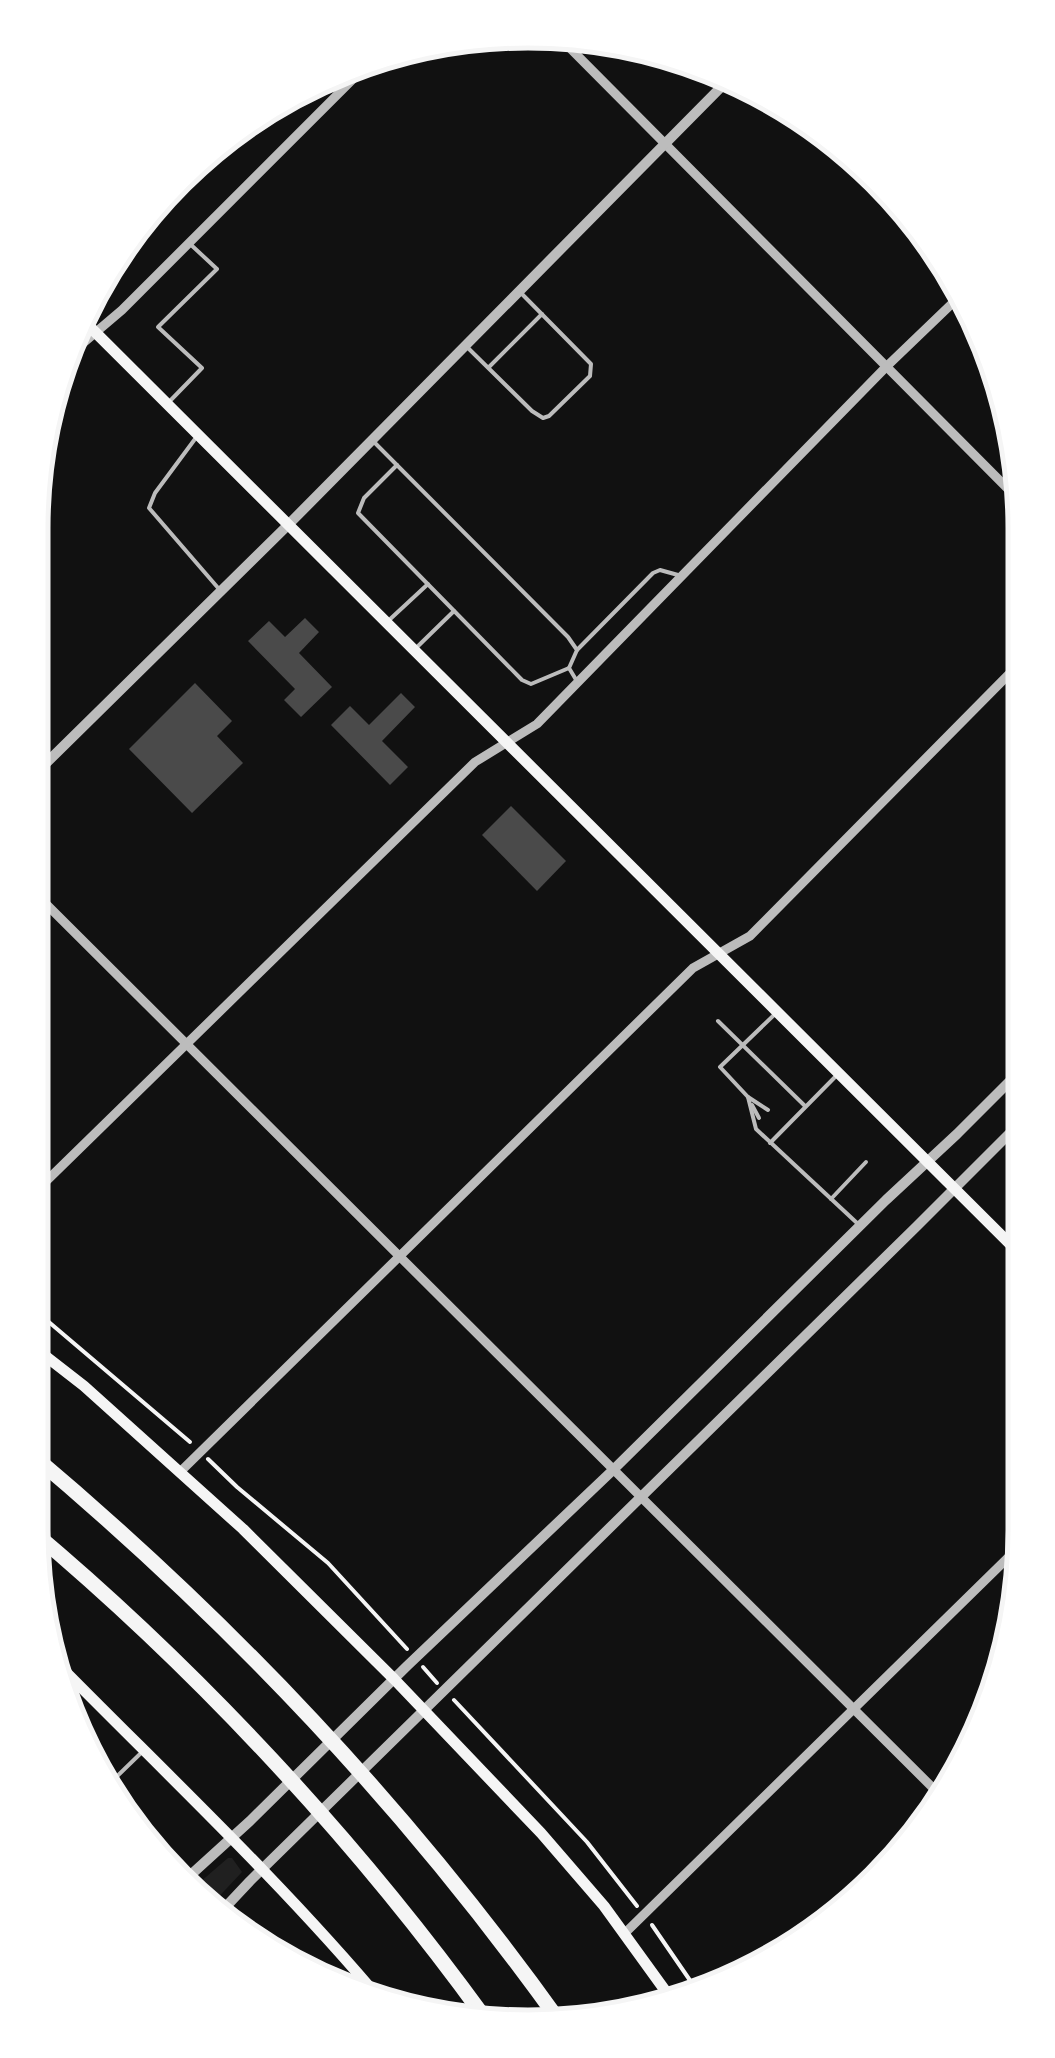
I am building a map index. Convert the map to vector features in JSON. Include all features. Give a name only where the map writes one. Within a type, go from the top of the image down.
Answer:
[{"type":"highway","points":[[48,1467],[174,1580],[321,1727],[418,1836],[551,2009]]},
{"type":"highway","points":[[48,1545],[133,1620],[275,1763],[331,1826],[477,2007]]},
{"type":"highway","points":[[450,1970],[466,2006]]},
{"type":"highway","points":[[538,1990],[559,2009]]},
{"type":"main road","points":[[91,328],[1008,1242]]},
{"type":"main road","points":[[48,1358],[243,1529],[394,1679],[541,1833],[604,1906],[665,1990]]},
{"type":"main road","points":[[70,1676],[262,1870],[365,1982]]},
{"type":"street","points":[[572,50],[1005,486]]},
{"type":"street","points":[[86,340],[122,310],[349,82]]},
{"type":"street","points":[[48,761],[720,88]]},
{"type":"street","points":[[48,1179],[475,762],[537,724],[952,304]]},
{"type":"street","points":[[180,1472],[694,968],[750,936],[1008,675]]},
{"type":"street","points":[[48,906],[933,1788]]},
{"type":"street","points":[[192,1874],[1008,1083]]},
{"type":"street","points":[[228,1905],[1008,1135]]},
{"type":"street","points":[[624,1934],[1006,1560]]},
{"type":"lane","points":[[167,404],[202,368],[158,327],[217,269],[189,243]]},
{"type":"lane","points":[[465,345],[532,411],[543,418],[560,407],[590,376],[592,364],[519,290]]},
{"type":"lane","points":[[488,368],[542,314]]},
{"type":"lane","points":[[198,435],[149,508],[221,591]]},
{"type":"lane","points":[[372,440],[577,650]]},
{"type":"lane","points":[[397,465],[364,498],[358,513],[522,680],[531,684],[569,668]]},
{"type":"lane","points":[[578,683],[569,668],[577,650],[656,570],[682,576]]},
{"type":"lane","points":[[386,623],[428,584]]},
{"type":"lane","points":[[414,650],[454,611]]},
{"type":"lane","points":[[768,1110],[720,1067],[777,1012]]},
{"type":"lane","points":[[718,1021],[805,1106]]},
{"type":"lane","points":[[770,1143],[839,1074]]},
{"type":"lane","points":[[748,1096],[760,1118]]},
{"type":"lane","points":[[748,1096],[756,1129],[860,1226]]},
{"type":"lane","points":[[777,1118],[786,1126]]},
{"type":"lane","points":[[769,1127],[778,1135]]},
{"type":"lane","points":[[831,1199],[866,1162]]},
{"type":"lane","points":[[116,1777],[144,1750]]},
{"type":"path","points":[[48,1321],[180,1434]]},
{"type":"path","points":[[222,1472],[328,1563],[398,1640]]},
{"type":"path","points":[[415,1658],[444,1690]]},
{"type":"path","points":[[459,1706],[587,1842],[632,1898]]},
{"type":"path","points":[[662,1936],[691,1981]]},
{"type":"shaded area","points":[[228,1858],[242,1872],[218,1897],[201,1882]]},
{"type":"building","points":[[305,618],[319,632],[299,653],[332,687],[301,717],[284,700],[295,689],[248,641],[269,621],[285,637]]},
{"type":"building","points":[[195,683],[232,721],[217,736],[243,763],[192,813],[129,749]]},
{"type":"building","points":[[401,693],[415,707],[382,741],[408,767],[390,785],[331,725],[350,706],[369,725]]},
{"type":"building","points":[[511,806],[566,861],[537,891],[482,835]]}]
